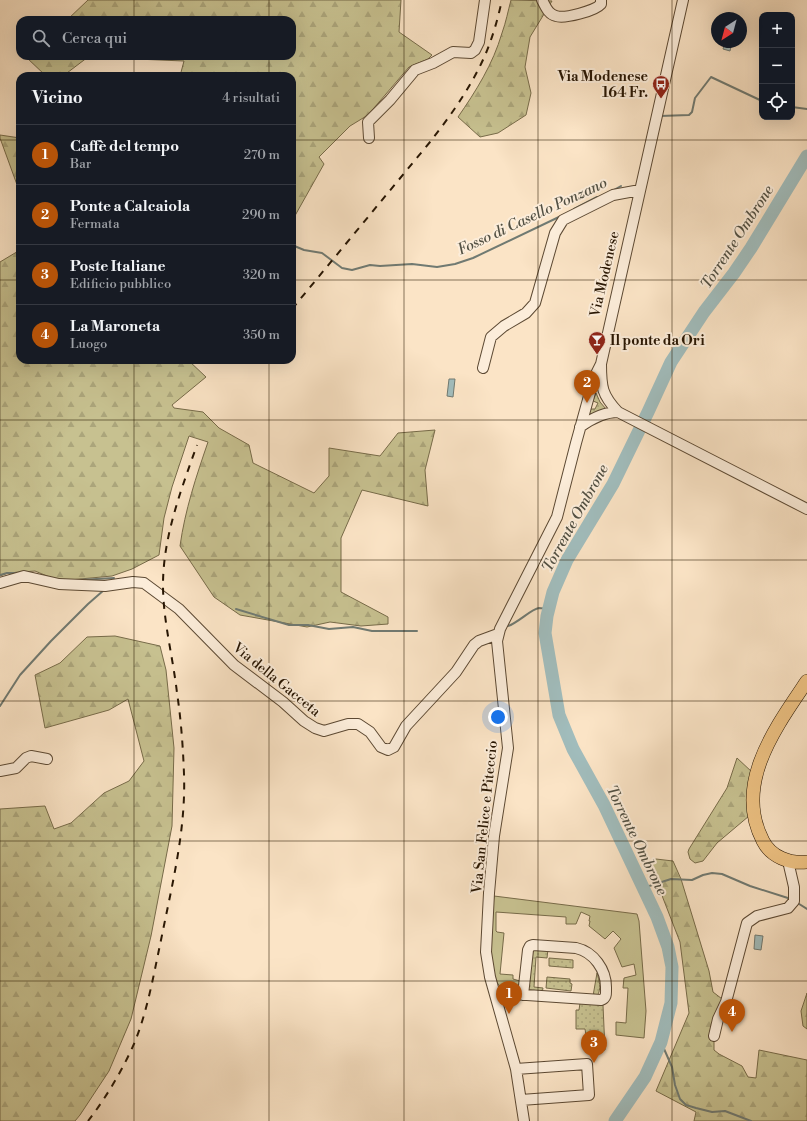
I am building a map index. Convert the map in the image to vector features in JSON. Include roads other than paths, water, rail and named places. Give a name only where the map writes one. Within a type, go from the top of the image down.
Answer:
[{"type":"main road","points":[[807,680],[769,741],[759,765],[753,790],[753,815],[758,832],[765,846],[778,857],[788,861],[807,862]]},
{"type":"street","points":[[369,138],[368,122],[390,100],[415,70],[433,63],[453,52],[471,53],[475,50],[479,42],[484,0]]},
{"type":"street","points":[[542,0],[550,13],[560,17],[597,8],[601,0]]},
{"type":"street","name":"Via Modenese","points":[[601,364],[683,0]]},
{"type":"street","points":[[483,368],[491,337],[504,326],[526,313],[535,303],[555,233],[563,220],[613,195],[640,190]]},
{"type":"street","points":[[601,364],[601,383],[603,392],[608,402],[622,414],[807,509]]},
{"type":"street","name":"Via San Felice e Piteccio","points":[[524,1121],[516,1069],[487,962],[486,940],[494,836],[508,748],[497,640],[498,634],[557,517],[594,378],[601,364]]},
{"type":"street","points":[[580,427],[597,417],[608,413],[622,414]]},
{"type":"street","name":"Via della Gacceta","points":[[0,583],[24,576],[59,584],[105,586],[140,581],[178,609],[234,665],[283,702],[304,721],[315,728],[324,731],[348,724],[358,724],[370,732],[381,747],[388,750],[394,747],[406,726],[456,672],[474,645],[479,641],[498,634]]},
{"type":"street","points":[[0,771],[16,768],[26,758],[31,756],[47,759]]},
{"type":"street","points":[[714,1036],[718,1019],[726,1002],[747,924],[757,916],[788,908],[794,901],[794,887],[788,861]]},
{"type":"street","points":[[495,993],[603,1000],[606,996],[606,978],[599,964],[582,950],[576,948],[530,945],[528,950],[523,994]]},
{"type":"street","points":[[516,1069],[587,1064],[588,1095],[521,1100]]},
{"type":"water","points":[[723,48],[731,48],[730,51]]},
{"type":"water","points":[[449,379],[455,379],[453,397],[447,396]]},
{"type":"water","points":[[755,935],[763,936],[761,950],[754,949]]},
{"type":"waterway","name":"Fosso di Casello Ponzano","points":[[660,116],[689,115],[692,112],[695,98],[711,77],[759,100]]},
{"type":"waterway","name":"Fosso di Casello Ponzano","points":[[795,107],[807,109]]},
{"type":"waterway","name":"Torrente Ombrone","points":[[615,1121],[645,1077],[661,1042],[671,1003],[672,967],[668,947],[657,917],[604,805],[573,749],[559,715],[545,633],[547,616],[553,592],[567,560],[613,484],[671,362],[704,312],[751,248],[807,156]]},
{"type":"waterway","name":"Fosso di Casello Ponzano","points":[[612,191],[621,186]]},
{"type":"waterway","name":"Fosso di Casello Ponzano","points":[[574,209],[597,197]]},
{"type":"waterway","name":"Fosso di Casello Ponzano","points":[[296,247],[304,250],[322,253],[342,268],[352,270],[370,265],[380,266],[412,264],[437,267],[455,264],[473,258],[561,216]]},
{"type":"waterway","points":[[0,575],[7,573],[18,573]]},
{"type":"waterway","points":[[79,580],[114,578]]},
{"type":"waterway","points":[[0,706],[20,675],[51,641],[104,590]]},
{"type":"waterway","points":[[236,609],[289,625],[308,625],[329,629],[353,627],[372,631],[417,631]]},
{"type":"waterway","points":[[508,626],[536,609],[549,609]]},
{"type":"waterway","points":[[643,888],[671,879],[692,880],[712,873],[722,874],[750,886],[791,899]]},
{"type":"waterway","points":[[796,902],[807,909]]},
{"type":"waterway","points":[[661,1042],[672,1067],[675,1085],[680,1099],[686,1105],[712,1112],[725,1111],[751,1121]]},
{"type":"railway","points":[[296,304],[430,142],[468,89],[491,40],[502,0]]},
{"type":"railway","points":[[88,1121],[115,1082],[132,1049],[140,1027],[153,978],[170,899],[181,837],[184,795],[182,733],[168,639],[163,585],[166,549],[174,514],[197,445]]},
{"type":"place","name":"Via Modenese 164 Fr.","points":[[661,99]]},
{"type":"place","name":"Il ponte da Ori","points":[[597,355]]},
{"type":"place","name":"Ponte a Calcaiola","points":[[587,403]]},
{"type":"place","name":"Caffè del tempo","points":[[509,1014]]},
{"type":"place","name":"La Maroneta","points":[[732,1032]]},
{"type":"place","name":"Poste Italiane","points":[[594,1063]]}]
